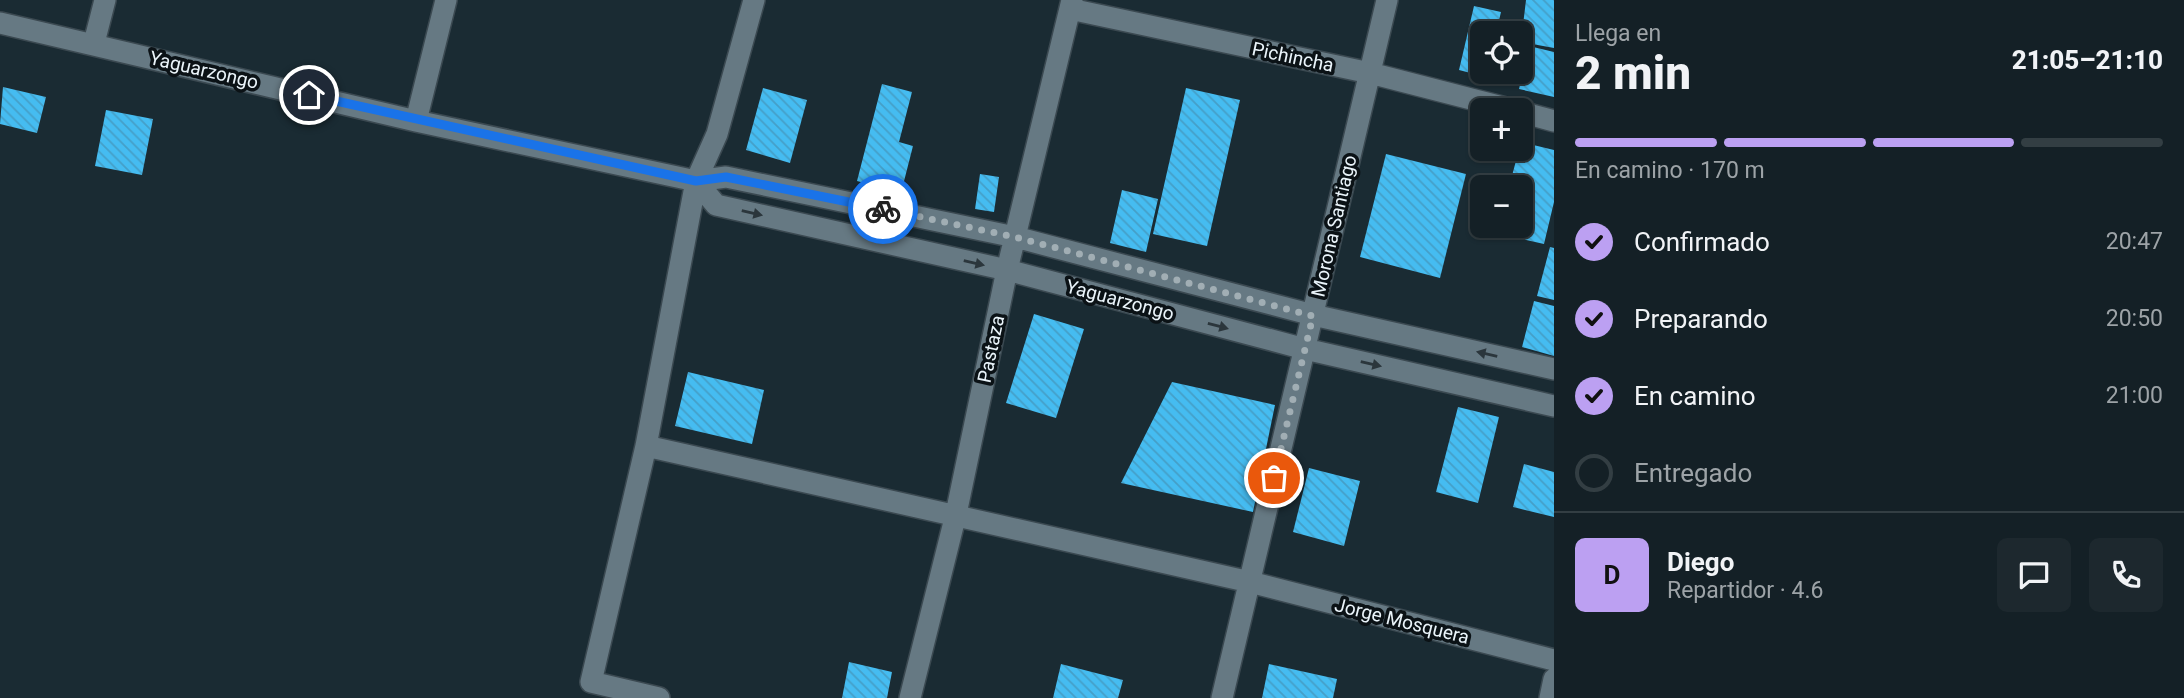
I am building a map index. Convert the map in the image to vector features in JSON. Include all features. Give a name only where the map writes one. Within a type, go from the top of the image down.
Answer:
[{"type":"street","points":[[94,43],[105,0]]},
{"type":"street","points":[[416,121],[446,0]]},
{"type":"street","points":[[659,698],[591,682],[646,446],[696,181],[717,134],[754,0]]},
{"type":"street","name":"Morona Santiago","points":[[1222,698],[1387,0]]},
{"type":"street","name":"Pichincha","points":[[1071,4],[1470,99]]},
{"type":"street","name":"Pastaza","points":[[910,698],[956,514],[1007,271],[1071,4]]},
{"type":"street","name":"Yaguarzongo","points":[[0,23],[416,121],[696,181],[726,177],[1015,237],[1313,316],[1554,369]]},
{"type":"street","points":[[1533,115],[1554,121]]},
{"type":"street","name":"Yaguarzongo","points":[[696,181],[716,205],[1007,271],[1305,349],[1554,406]]},
{"type":"street","name":"Jorge Mosquera","points":[[646,446],[1250,582],[1554,660]]},
{"type":"street","points":[[1550,698],[1554,679]]},
{"type":"building","points":[[1526,0],[1554,0],[1554,48],[1533,44],[1533,21],[1524,21]]},
{"type":"building","points":[[1474,6],[1501,12],[1499,21],[1470,21]]},
{"type":"building","points":[[1470,23],[1470,73],[1459,70]]},
{"type":"building","points":[[1533,47],[1554,52],[1554,97],[1519,89],[1520,84],[1533,84]]},
{"type":"building","points":[[882,84],[912,92],[899,142],[913,146],[901,193],[857,181]]},
{"type":"building","points":[[3,87],[46,97],[37,133],[0,124]]},
{"type":"building","points":[[763,88],[807,100],[790,163],[746,150]]},
{"type":"building","points":[[1186,88],[1240,100],[1207,246],[1153,234]]},
{"type":"building","points":[[106,110],[153,119],[142,175],[95,166]]},
{"type":"building","points":[[1533,145],[1554,150],[1554,202],[1544,244],[1517,238],[1533,238],[1533,175],[1512,175],[1516,161],[1533,161]]},
{"type":"building","points":[[1386,154],[1466,174],[1440,278],[1360,257]]},
{"type":"building","points":[[980,174],[999,177],[994,212],[975,209]]},
{"type":"building","points":[[1122,190],[1158,199],[1146,252],[1110,243]]},
{"type":"building","points":[[1550,247],[1554,248],[1554,300],[1537,296]]},
{"type":"building","points":[[1534,301],[1554,306],[1554,356],[1522,347]]},
{"type":"building","points":[[1034,314],[1084,329],[1056,418],[1006,403]]},
{"type":"building","points":[[688,372],[764,390],[752,444],[675,426]]},
{"type":"building","points":[[1172,382],[1275,405],[1253,512],[1121,483]]},
{"type":"building","points":[[1458,407],[1499,417],[1478,503],[1436,492]]},
{"type":"building","points":[[1524,464],[1554,472],[1554,517],[1513,507]]},
{"type":"building","points":[[1309,468],[1360,481],[1344,546],[1293,532]]},
{"type":"building","points":[[849,662],[892,672],[887,698],[842,698]]},
{"type":"building","points":[[1061,664],[1123,680],[1118,698],[1053,698]]},
{"type":"building","points":[[1269,664],[1337,679],[1333,698],[1262,698]]},
{"type":"way so far","points":[[883,209],[1015,237],[1313,316],[1274,478]]},
{"type":"route","points":[[309,95],[416,121],[696,181],[726,177],[883,209]]}]
